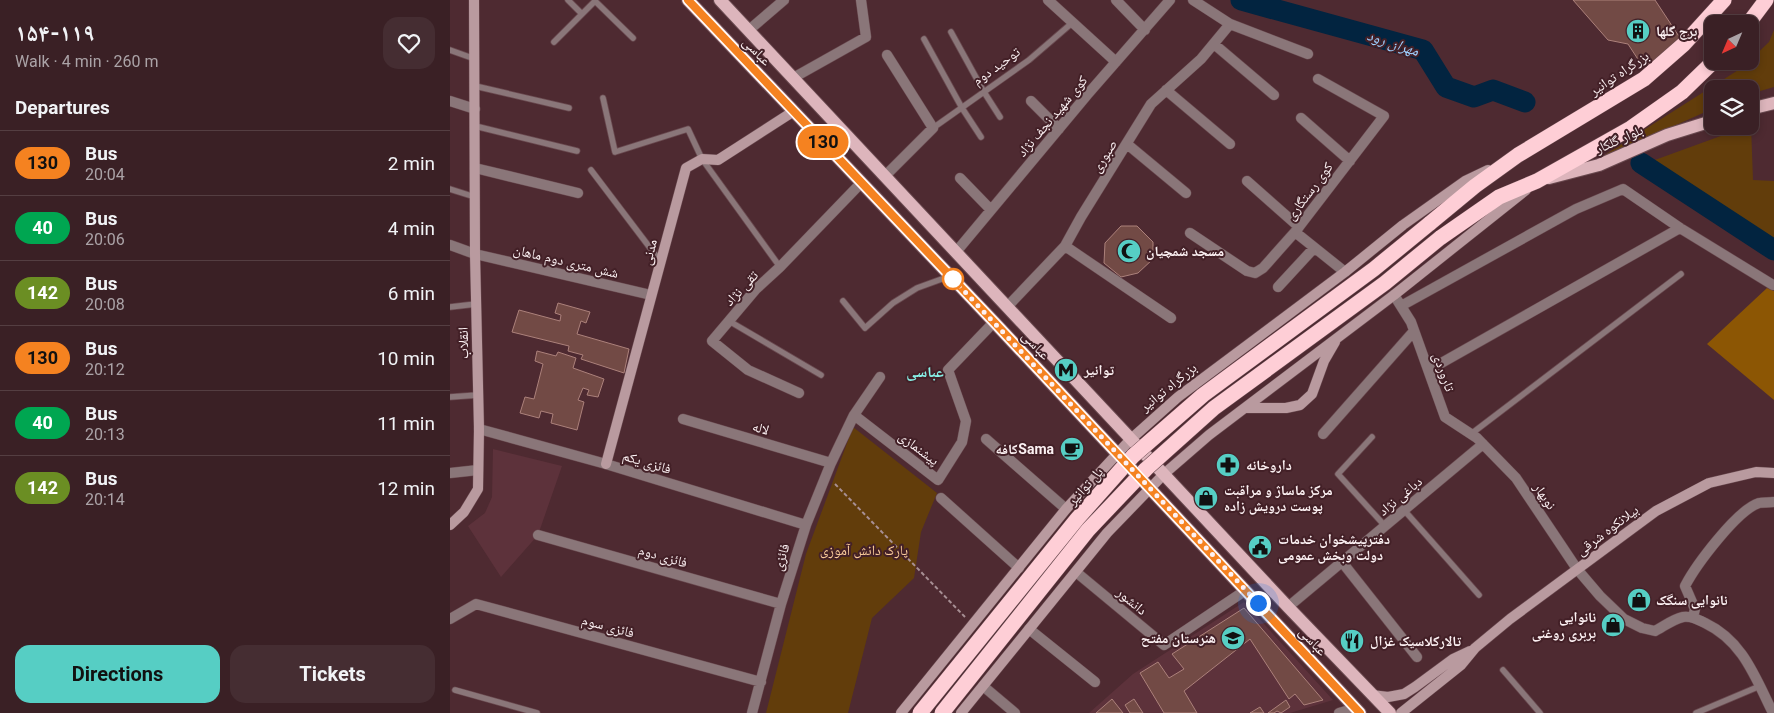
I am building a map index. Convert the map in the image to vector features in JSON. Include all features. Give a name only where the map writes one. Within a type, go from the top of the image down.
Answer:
[{"type":"highway","name":"بزرگراه توانیر","points":[[1429,224],[1475,186],[1518,155],[1644,79],[1684,44],[1724,0]]},
{"type":"highway","points":[[1755,15],[1766,0]]},
{"type":"highway","points":[[942,713],[1088,530],[1146,469],[1214,408],[1385,283],[1440,238],[1499,197],[1537,181],[1631,128],[1682,92],[1705,70]]},
{"type":"highway","name":"پل توانیر","points":[[920,713],[1077,519],[1134,456],[1203,395],[1374,269],[1429,224]]},
{"type":"main road","name":"عباسى","points":[[688,0],[994,322],[1358,711]]},
{"type":"main road","name":"عباسى","points":[[720,0],[1288,607],[1390,713]]},
{"type":"main road","points":[[1759,107],[1774,103]]},
{"type":"main road","name":"بلوار گلکار","points":[[1537,181],[1599,165],[1666,135],[1704,123]]},
{"type":"main road","points":[[852,173],[868,158]]},
{"type":"street","name":"انقلاب","points":[[450,525],[464,512],[478,489],[474,0]]},
{"type":"street","points":[[749,30],[784,0]]},
{"type":"street","points":[[793,78],[866,37],[860,0]]},
{"type":"street","points":[[1048,0],[1116,62]]},
{"type":"street","points":[[1116,0],[1145,30]]},
{"type":"street","name":"کوی شهید نجف نژاد","points":[[956,252],[1058,129],[1170,0]]},
{"type":"street","points":[[1193,0],[1230,24],[1308,54]]},
{"type":"street","name":"صبوری","points":[[1007,307],[1065,246],[1151,104],[1201,59],[1230,24]]},
{"type":"street","points":[[1214,44],[1274,95]]},
{"type":"street","points":[[886,55],[934,128]]},
{"type":"street","name":"کوی رستگاری","points":[[1318,79],[1384,116],[1297,230],[1314,248],[1345,272]]},
{"type":"street","points":[[1166,90],[1230,144]]},
{"type":"street","points":[[1031,100],[1058,129]]},
{"type":"street","points":[[450,101],[475,109]]},
{"type":"street","points":[[702,159],[718,160],[794,111]]},
{"type":"street","points":[[1301,118],[1350,161]]},
{"type":"street","name":"توحید دوم","points":[[886,176],[934,128]]},
{"type":"street","points":[[1127,144],[1186,193]]},
{"type":"street","name":"بزرگراه توانیر","points":[[901,713],[1066,509],[1131,439],[1178,397],[1345,272],[1403,225],[1465,181],[1518,155]]},
{"type":"street","name":"مدنی","points":[[606,464],[686,168],[702,159]]},
{"type":"street","points":[[475,168],[578,193]]},
{"type":"street","points":[[960,178],[991,210]]},
{"type":"street","points":[[1190,233],[1247,271],[1254,273],[1263,268],[1297,230],[1247,181]]},
{"type":"street","points":[[961,713],[1107,533],[1164,474],[1210,435],[1394,295],[1537,181]]},
{"type":"street","name":"تقی نژاد","points":[[799,393],[748,370],[712,342],[756,289],[780,268],[861,183]]},
{"type":"street","points":[[1401,306],[1576,209],[1623,190],[1680,228],[1773,285]]},
{"type":"street","points":[[1429,370],[1680,228]]},
{"type":"street","name":"شش متری دوم ماهان","points":[[450,245],[475,254],[651,295]]},
{"type":"street","points":[[1065,246],[1171,318]]},
{"type":"street","points":[[1278,287],[1314,248]]},
{"type":"street","name":"تاروردی","points":[[1394,295],[1411,322],[1446,417],[1483,444]]},
{"type":"street","name":"پیشنمازی","points":[[854,415],[938,480],[962,442],[966,421],[948,370],[994,322]]},
{"type":"street","points":[[1323,434],[1414,331]]},
{"type":"street","points":[[1247,408],[1286,408],[1300,405],[1312,394],[1324,362],[1336,339]]},
{"type":"street","name":"فائزی","points":[[752,713],[781,604],[806,525],[854,415],[880,377]]},
{"type":"street","points":[[1178,397],[1179,409],[1186,422],[1197,432],[1210,435]]},
{"type":"street","name":"لاله","points":[[683,418],[832,463]]},
{"type":"street","name":"فائزی یکم","points":[[479,429],[606,464],[806,525]]},
{"type":"street","points":[[986,439],[1066,509]]},
{"type":"street","name":"دباغی نژاد","points":[[1288,607],[1483,444]]},
{"type":"street","name":"نوبهار","points":[[1483,444],[1516,478],[1577,569],[1600,596],[1624,619],[1642,628],[1655,631],[1681,618],[1692,617]]},
{"type":"street","points":[[450,473],[478,470]]},
{"type":"street","name":"بیلانکوه شرقی","points":[[1401,713],[1460,665],[1475,648],[1510,619],[1656,511],[1709,483],[1756,472],[1774,473]]},
{"type":"street","points":[[941,498],[1019,568]]},
{"type":"street","points":[[1074,500],[1087,502],[1098,510],[1105,520],[1107,533]]},
{"type":"street","points":[[1773,713],[1751,668],[1737,646],[1720,630],[1692,617],[1695,609],[1685,586],[1694,570],[1742,512],[1759,503],[1774,502]]},
{"type":"street","name":"فائزی دوم","points":[[538,535],[781,604]]},
{"type":"street","points":[[1342,562],[1417,657]]},
{"type":"street","name":"دانشور","points":[[1076,572],[1164,645],[1246,590]]},
{"type":"street","name":"فائزی سوم","points":[[450,619],[476,604],[761,682]]},
{"type":"street","points":[[1029,629],[1095,682]]},
{"type":"street","name":"بیلانکوه شرقی","points":[[1372,695],[1388,697],[1404,694],[1453,659],[1475,648]]},
{"type":"street","points":[[983,686],[1015,713]]},
{"type":"street","points":[[1339,713],[1358,711]]},
{"type":"lane","points":[[568,0],[582,14]]},
{"type":"lane","points":[[554,42],[595,1],[633,38]]},
{"type":"lane","name":"توحید دوم","points":[[934,128],[1029,60],[1072,23]]},
{"type":"lane","points":[[951,32],[1000,117]]},
{"type":"lane","points":[[924,40],[962,108],[981,137]]},
{"type":"lane","points":[[450,50],[474,58]]},
{"type":"lane","points":[[475,86],[569,108]]},
{"type":"lane","points":[[603,98],[615,152],[688,129],[702,159],[780,268]]},
{"type":"lane","points":[[474,126],[576,151]]},
{"type":"lane","points":[[591,170],[660,261]]},
{"type":"lane","points":[[450,189],[475,197]]},
{"type":"lane","points":[[1471,434],[1680,274]]},
{"type":"lane","points":[[843,301],[865,328],[893,303],[917,288],[950,276]]},
{"type":"lane","points":[[450,307],[476,304]]},
{"type":"lane","points":[[729,321],[821,375]]},
{"type":"lane","points":[[450,397],[478,395]]},
{"type":"lane","points":[[1372,437],[1338,474],[1385,526]]},
{"type":"lane","points":[[1404,510],[1479,595]]},
{"type":"lane","points":[[1503,670],[1540,713]]},
{"type":"lane","points":[[1696,713],[1760,686]]},
{"type":"lane","points":[[455,690],[537,713]]},
{"type":"path","points":[[827,475],[973,625]]},
{"type":"shaded area","points":[[1767,288],[1774,291],[1774,400],[1707,344]]},
{"type":"shaded area","points":[[493,449],[562,466],[538,535],[501,577],[468,526],[485,513],[492,497]]},
{"type":"shaded area","name":"هنرستان مفتح","points":[[1244,602],[1333,700],[1290,713],[1089,713],[1133,674]]},
{"type":"green space","points":[[1774,30],[1774,87],[1759,91],[1759,80],[1723,80],[1738,70],[1759,70],[1759,52],[1769,42]]},
{"type":"green space","points":[[1704,92],[1704,113],[1595,161]]},
{"type":"green space","points":[[1724,135],[1751,135],[1753,180],[1774,181],[1774,241],[1652,161]]},
{"type":"green space","name":"پارک دانش آموزی","points":[[853,427],[937,493],[921,532],[914,578],[872,618],[848,713],[766,713],[806,554]]},
{"type":"building","name":"برج گلها","points":[[1573,0],[1655,0],[1684,44],[1654,64],[1641,64],[1628,44],[1608,40]]},
{"type":"building","name":"مسجد شمچیان","points":[[1121,226],[1137,226],[1153,242],[1153,259],[1138,273],[1121,277],[1104,263],[1105,243]]},
{"type":"building","points":[[558,303],[590,312],[586,323],[581,321],[577,334],[629,349],[624,373],[581,359],[583,355],[568,351],[569,346],[512,332],[519,310],[560,321],[561,315],[555,313]]},
{"type":"building","points":[[537,351],[556,356],[558,352],[576,358],[573,368],[604,379],[598,397],[587,395],[589,390],[583,388],[578,400],[584,402],[577,430],[551,423],[553,414],[541,411],[539,418],[520,413],[525,397],[534,399],[543,364],[535,361]]},
{"type":"building","name":"نانوایی سنگک","points":[[1639,592],[1647,600],[1639,608],[1630,601]]},
{"type":"building","points":[[1244,608],[1323,700],[1304,705],[1295,694],[1289,699],[1250,639],[1184,691],[1197,713],[1164,713],[1140,673],[1158,662],[1169,678],[1184,669],[1172,654]]},
{"type":"building","name":"نانوایی بربری روغنی","points":[[1613,614],[1620,621],[1613,629],[1606,621]]},
{"type":"building","points":[[1112,699],[1123,713],[1096,713]]},
{"type":"building","points":[[1134,699],[1143,713],[1130,713],[1125,705]]},
{"type":"building","points":[[1286,700],[1290,707],[1281,713],[1277,711],[1268,713]]},
{"type":"building","points":[[1260,707],[1264,713],[1250,713]]},
{"type":"waterway","name":"مهران رود","points":[[1241,0],[1423,50],[1446,87],[1474,97],[1493,90],[1525,102]]},
{"type":"waterway","name":"مهران رود","points":[[1641,163],[1774,250]]},
{"type":"bus line","name":"130","points":[[688,0],[994,322],[1360,713]]},
{"type":"place","name":"برج گلها","points":[[1638,31]]},
{"type":"place","name":"مسجد شمچیان","points":[[1129,251]]},
{"type":"place","name":"توانیر","points":[[1066,370]]},
{"type":"place","name":"کافهSama","points":[[1072,449]]},
{"type":"place","name":"داروخانه","points":[[1228,465]]},
{"type":"place","name":"مرکز ماساژ و مراقبت پوست درویش زاده","points":[[1206,498]]},
{"type":"place","name":"دفترپیشخوان خدمات دولت وبخش عمومی","points":[[1260,547]]},
{"type":"place","name":"نانوایی سنگک","points":[[1639,600]]},
{"type":"place","name":"نانوایی بربری روغنی","points":[[1613,625]]},
{"type":"place","name":"هنرستان مفتح","points":[[1233,638]]},
{"type":"place","name":"تالارکلاسیک غزال","points":[[1352,641]]},
{"type":"district","name":"عباسی","points":[[925,372]]},
{"type":"route","points":[[953,279],[950,276],[1258,603]]}]
